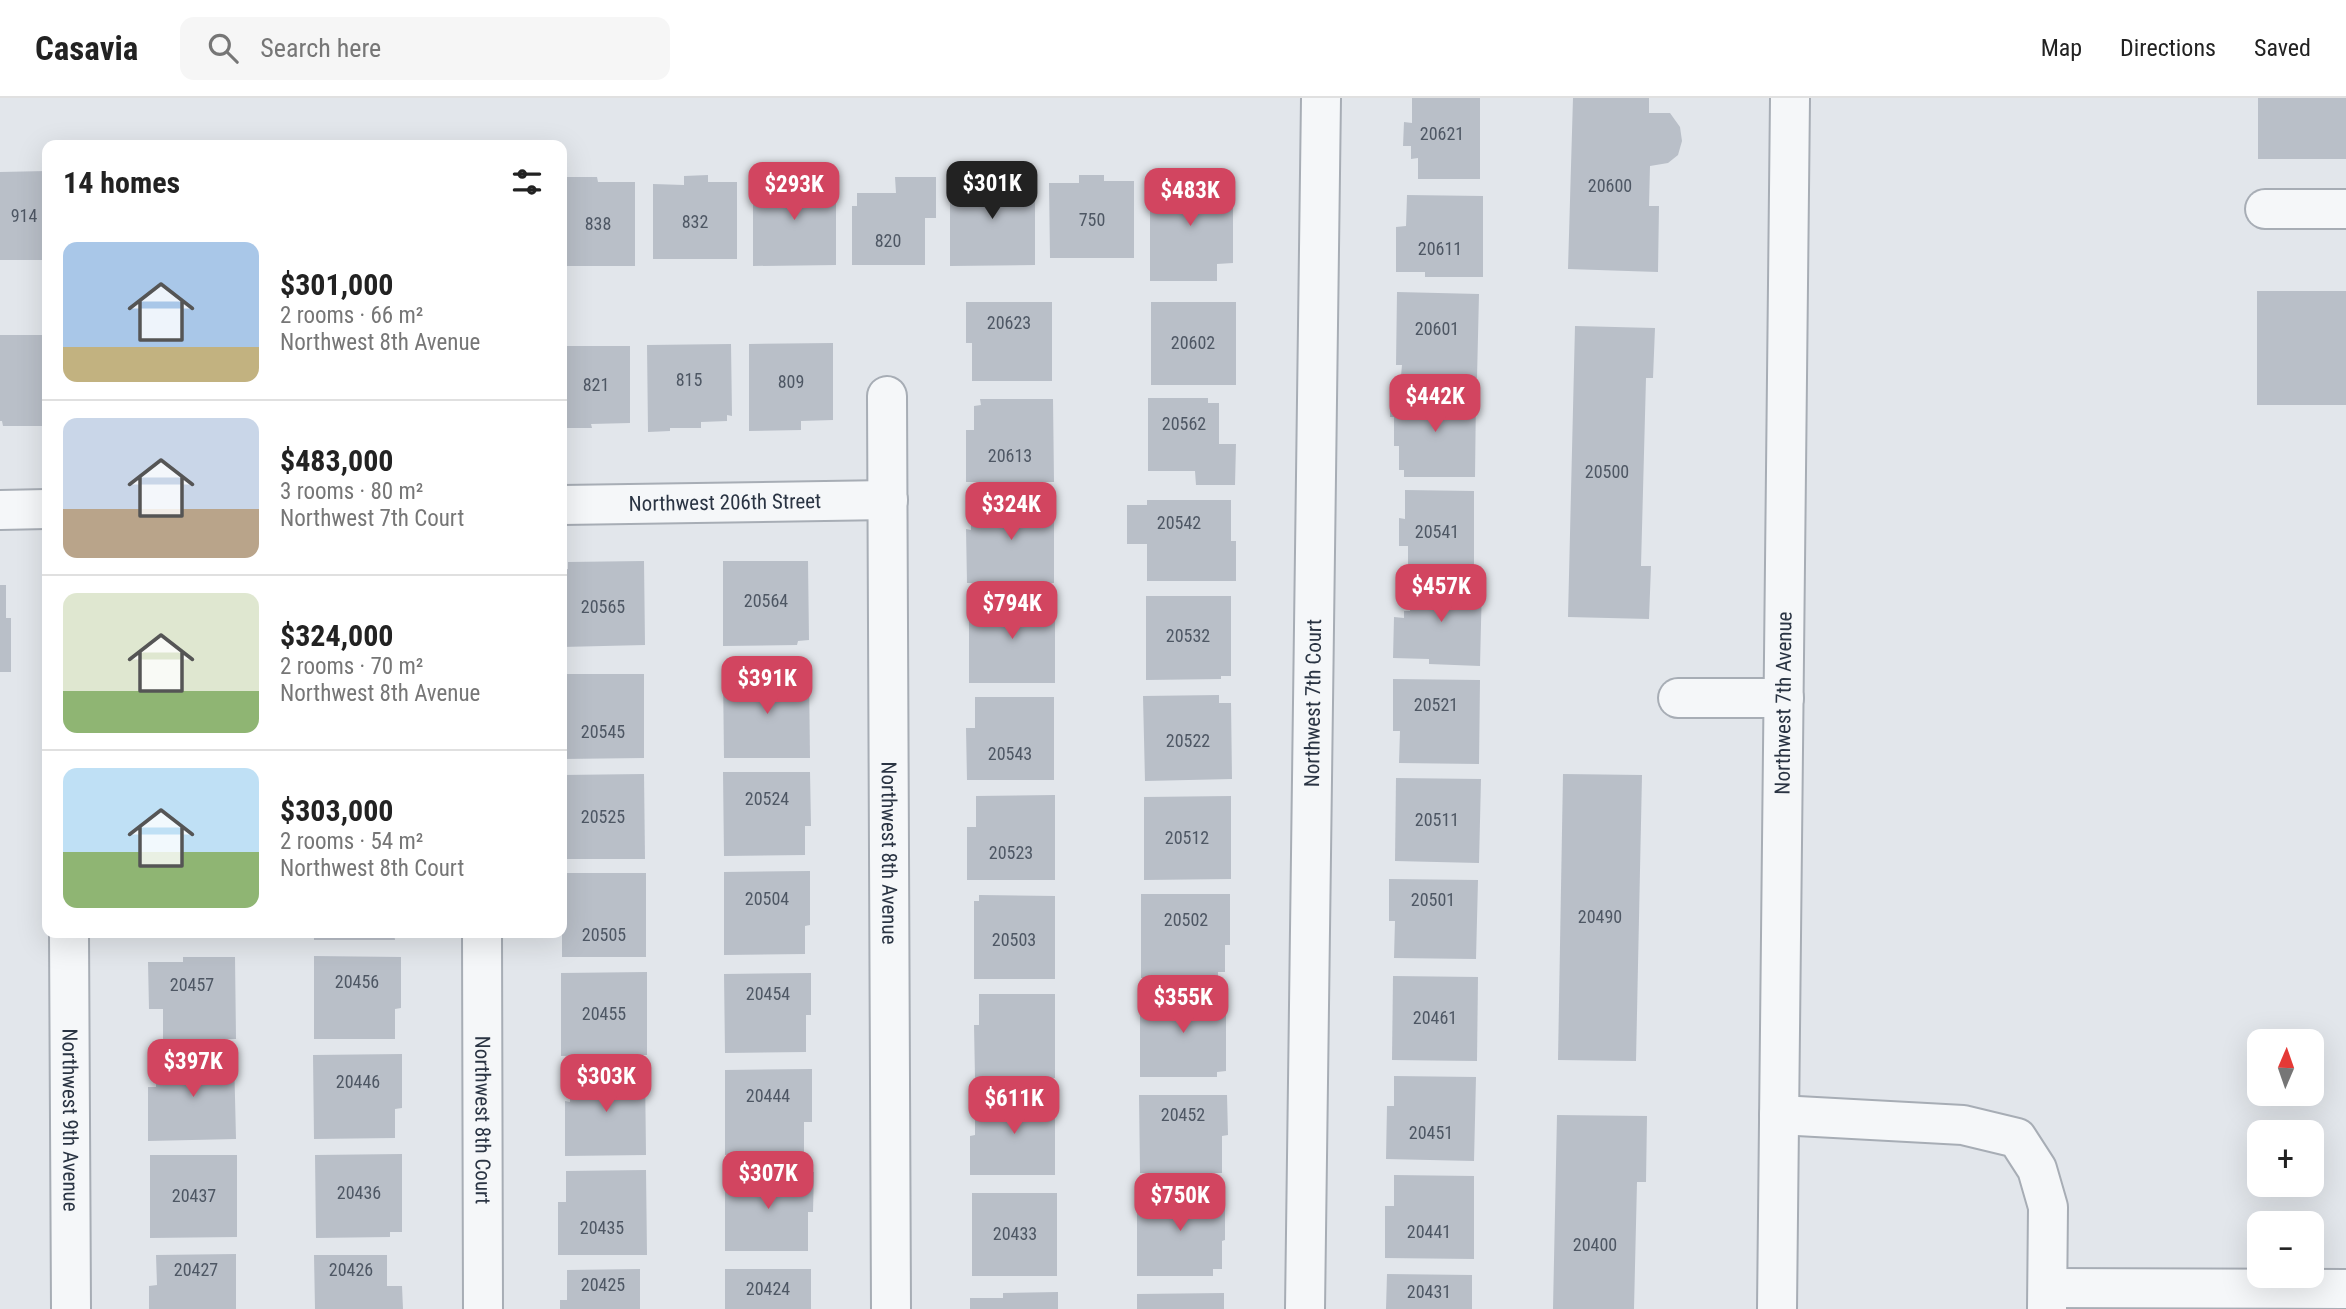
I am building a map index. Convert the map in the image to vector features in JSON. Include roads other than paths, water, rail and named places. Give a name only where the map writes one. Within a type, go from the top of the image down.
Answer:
[{"type":"street","name":"Northwest 7th Court","points":[[1305,1309],[1321,98]]},
{"type":"street","name":"Northwest 7th Avenue","points":[[1777,1309],[1790,98]]},
{"type":"street","points":[[2265,209],[2346,209]]},
{"type":"street","name":"Northwest 8th Avenue","points":[[887,397],[891,1309]]},
{"type":"street","name":"Northwest 206th Street","points":[[567,505],[888,500]]},
{"type":"street","points":[[0,510],[42,509]]},
{"type":"street","points":[[1678,698],[1784,698]]},
{"type":"street","name":"Northwest 9th Avenue","points":[[69,938],[71,1309]]},
{"type":"street","name":"Northwest 8th Court","points":[[482,938],[483,1309]]},
{"type":"street","points":[[1779,1115],[1963,1125],[2017,1138],[2037,1169],[2048,1207],[2047,1298],[2346,1289]]}]
